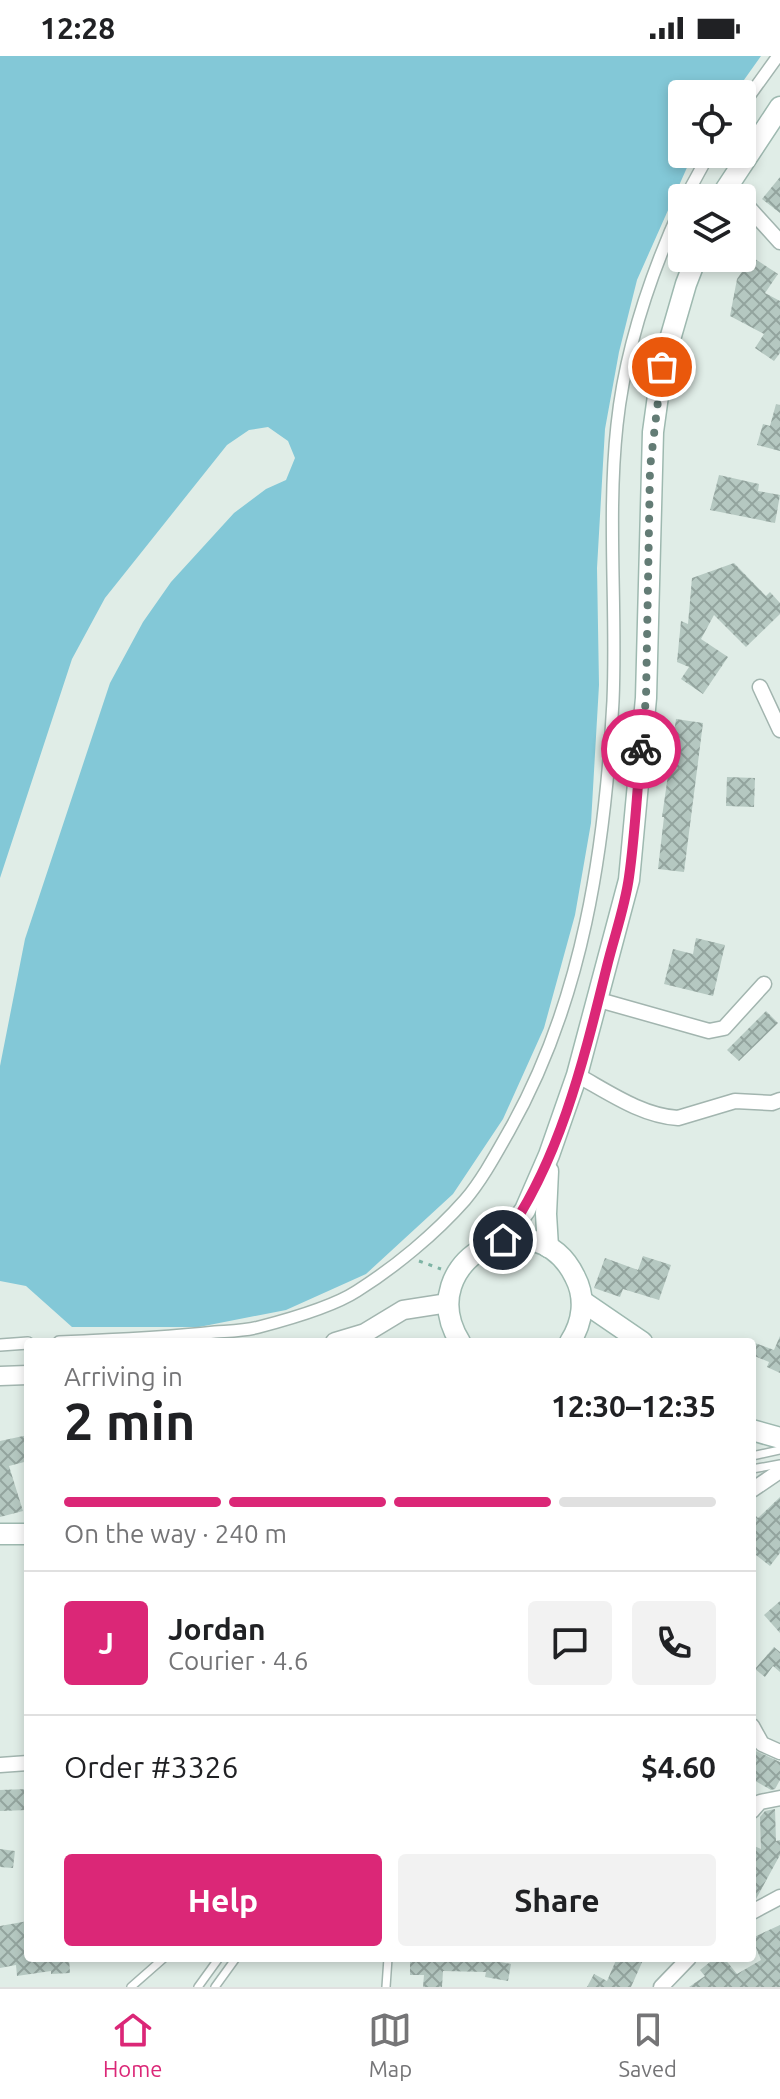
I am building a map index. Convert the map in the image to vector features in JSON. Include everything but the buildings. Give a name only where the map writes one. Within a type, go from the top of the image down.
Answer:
[{"type":"main road","points":[[739,184],[780,107]]},
{"type":"main road","points":[[503,1240],[525,1210],[549,1155],[577,1075],[629,880],[646,698],[653,432],[662,367],[691,272]]},
{"type":"main road","points":[[548,1247],[549,1155]]},
{"type":"main road","points":[[457,1338],[450,1322],[448,1303],[456,1275],[475,1252],[503,1240],[534,1241],[548,1247],[572,1270],[582,1301],[578,1327],[572,1338]]},
{"type":"main road","points":[[582,1301],[636,1338]]},
{"type":"main road","points":[[756,1431],[780,1438]]},
{"type":"main road","points":[[0,1534],[24,1534]]},
{"type":"street","points":[[756,87],[778,56]]},
{"type":"street","points":[[756,218],[780,242]]},
{"type":"street","points":[[140,1338],[256,1328],[355,1293],[404,1255],[466,1199],[532,1091],[564,1005],[595,888],[606,801],[613,697],[613,528],[617,426],[626,369],[642,309],[657,259],[668,235]]},
{"type":"street","points":[[760,687],[780,730]]},
{"type":"street","points":[[599,1000],[718,1031],[764,984]]},
{"type":"street","points":[[577,1075],[635,1107],[668,1118],[678,1118],[735,1101],[772,1103],[780,1100]]},
{"type":"street","points":[[348,1338],[365,1333],[403,1310],[448,1303]]},
{"type":"street","points":[[0,1345],[24,1343]]},
{"type":"street","points":[[0,1376],[24,1375]]},
{"type":"street","points":[[756,1487],[780,1471]]},
{"type":"street","points":[[756,1733],[762,1744],[780,1752]]},
{"type":"street","points":[[0,1765],[24,1763]]},
{"type":"street","points":[[756,1806],[760,1802],[780,1798]]},
{"type":"street","points":[[756,1910],[780,1897]]},
{"type":"street","points":[[661,1987],[685,1962]]},
{"type":"lane","points":[[756,1455],[780,1450]]},
{"type":"lane","points":[[756,1468],[780,1464]]},
{"type":"lane","points":[[131,1987],[159,1962]]},
{"type":"lane","points":[[198,1987],[216,1962]]},
{"type":"lane","points":[[215,1987],[233,1962]]},
{"type":"lane","points":[[386,1987],[388,1962]]},
{"type":"path","points":[[404,1255],[456,1275]]},
{"type":"water","points":[[0,56],[761,56],[744,80],[668,80],[668,168],[687,168],[680,184],[668,184],[668,210],[637,280],[619,352],[605,429],[597,568],[599,685],[591,823],[575,915],[544,1028],[503,1119],[453,1194],[366,1274],[286,1310],[199,1327],[72,1327],[26,1286],[0,1281]]},
{"type":"pier","points":[[268,427],[288,441],[295,458],[286,480],[266,489],[234,513],[171,582],[143,622],[110,683],[25,939],[0,1066],[0,878],[72,659],[105,598],[227,445],[249,430]]},
{"type":"way so far","points":[[641,749],[646,698],[650,468],[662,367]]},
{"type":"route","points":[[503,1240],[525,1210],[549,1155],[599,1000],[629,880],[641,749]]}]
